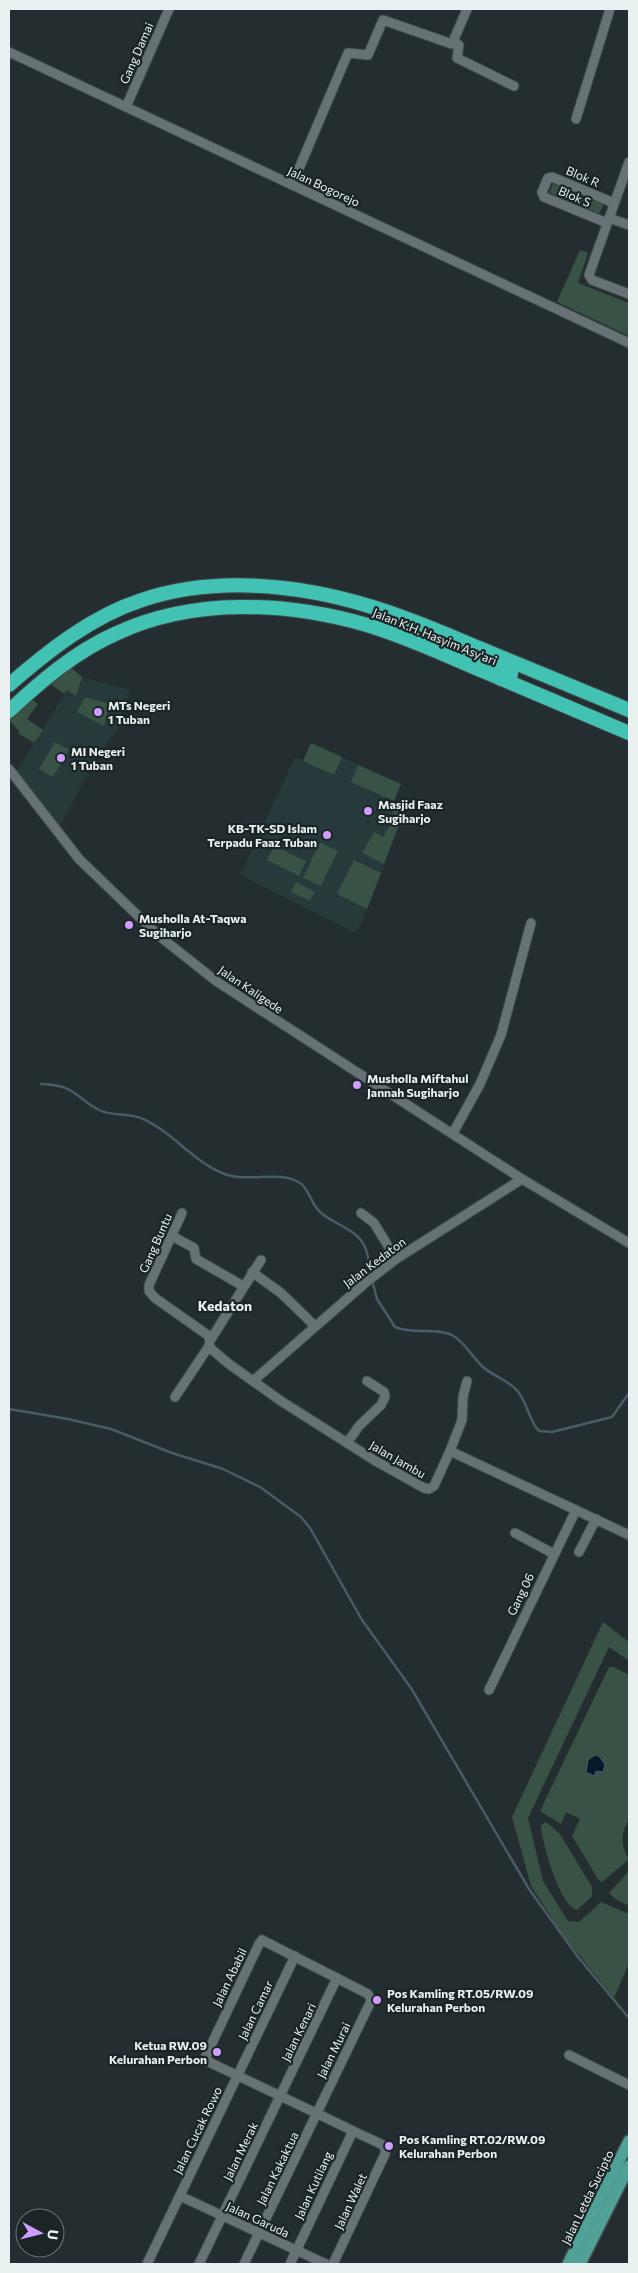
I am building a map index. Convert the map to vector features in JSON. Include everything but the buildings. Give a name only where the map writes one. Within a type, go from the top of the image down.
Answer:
[{"type":"highway","name":"Jalan K.H. Hasyim Asy'ari","points":[[9,685],[66,640],[114,612],[143,599],[202,587],[247,586],[306,591],[355,602],[411,621],[629,710]]},
{"type":"highway","name":"Jalan K.H. Hasyim Asy'ari","points":[[9,711],[62,666],[117,633],[166,616],[225,607],[275,609],[349,620],[408,640],[628,732]]},
{"type":"highway","points":[[411,621],[416,630],[422,634],[511,673],[510,679],[500,678]]},
{"type":"highway","points":[[531,670],[522,671],[521,677],[615,717],[628,732]]},
{"type":"main road","name":"Jalan Letda Sucipto","points":[[568,2264],[629,2141]]},
{"type":"main road","name":"Jalan Letda Sucipto","points":[[580,2264],[629,2166]]},
{"type":"street","name":"Gang Damai","points":[[126,107],[169,9]]},
{"type":"street","points":[[454,42],[467,9]]},
{"type":"street","points":[[576,119],[610,9]]},
{"type":"street","points":[[292,185],[346,55],[350,52],[365,56],[368,54],[383,20],[447,43],[454,42],[459,45],[457,58],[514,86]]},
{"type":"street","name":"Jalan Bogorejo","points":[[9,52],[629,343]]},
{"type":"street","points":[[629,162],[589,274],[590,279],[629,294]]},
{"type":"street","name":"Blok R","points":[[545,185],[548,178],[552,177],[614,203]]},
{"type":"street","name":"Blok S","points":[[545,185],[542,192],[544,196],[608,221]]},
{"type":"street","points":[[608,221],[629,225]]},
{"type":"street","name":"Jalan Kaligede","points":[[9,770],[79,859],[145,923],[192,963],[248,1003],[522,1179],[629,1243]]},
{"type":"street","points":[[453,1133],[480,1084],[501,1035],[531,923]]},
{"type":"street","name":"Jalan Kedaton","points":[[253,1381],[376,1274],[396,1259],[522,1179]]},
{"type":"street","name":"Gang Buntu","points":[[182,1213],[149,1285],[150,1293],[207,1334],[210,1342],[222,1358],[253,1381]]},
{"type":"street","points":[[361,1213],[374,1223],[396,1259]]},
{"type":"street","points":[[172,1236],[194,1248],[196,1259],[243,1286]]},
{"type":"street","points":[[175,1397],[261,1260]]},
{"type":"street","points":[[252,1272],[281,1293],[315,1326]]},
{"type":"street","name":"Jalan Jambu","points":[[253,1381],[347,1443],[412,1483],[427,1489],[435,1484],[450,1451]]},
{"type":"street","points":[[347,1443],[359,1426],[381,1404],[385,1397],[384,1392],[367,1381]]},
{"type":"street","points":[[467,1381],[463,1397],[462,1420],[450,1451],[629,1535]]},
{"type":"street","name":"Gang 06","points":[[489,1690],[576,1510]]},
{"type":"street","points":[[579,1552],[596,1519]]},
{"type":"street","points":[[515,1533],[554,1554]]},
{"type":"street","name":"Jalan Ababil","points":[[238,2076],[206,2060],[206,2054],[260,1942],[265,1941],[295,1956]]},
{"type":"street","points":[[295,1956],[337,1978]]},
{"type":"street","name":"Jalan Camar","points":[[238,2076],[295,1956]]},
{"type":"street","name":"Jalan Murai","points":[[317,2114],[371,1998],[337,1978]]},
{"type":"street","name":"Jalan Kenari","points":[[280,2096],[337,1978]]},
{"type":"street","points":[[569,2055],[629,2085]]},
{"type":"street","points":[[238,2076],[353,2131]]},
{"type":"street","name":"Jalan Cucak Rowo","points":[[147,2264],[238,2076]]},
{"type":"street","name":"Jalan Merak","points":[[199,2264],[280,2096]]},
{"type":"street","name":"Jalan Kakaktua","points":[[244,2264],[317,2114]]},
{"type":"street","name":"Jalan Walet","points":[[333,2264],[385,2154],[385,2147],[353,2131]]},
{"type":"street","name":"Jalan Kutilang","points":[[290,2264],[353,2131]]},
{"type":"street","name":"Jalan Garuda","points":[[180,2196],[326,2264]]},
{"type":"shaded area","name":"MI Negeri 1 Tuban","points":[[82,677],[130,690],[119,729],[103,747],[59,827],[16,772],[67,690],[76,696]]},
{"type":"shaded area","name":"KB-TK-SD Islam Terpadu Faaz Tuban","points":[[311,743],[401,784],[394,801],[406,806],[362,923],[355,933],[240,875],[295,757],[303,761]]},
{"type":"green space","points":[[553,183],[604,204],[599,214],[549,193]]},
{"type":"green space","points":[[580,250],[588,253],[578,283],[629,303],[629,336],[557,302]]},
{"type":"green space","points":[[70,667],[82,677],[76,696],[67,690],[64,694],[49,683]]},
{"type":"green space","points":[[85,697],[110,704],[104,726],[77,712]]},
{"type":"green space","points":[[31,699],[38,704],[27,719],[43,730],[34,743],[18,733],[19,731],[9,720]]},
{"type":"green space","points":[[55,742],[69,750],[53,777],[39,769]]},
{"type":"green space","points":[[311,743],[342,757],[334,775],[303,761]]},
{"type":"green space","points":[[358,765],[401,784],[394,801],[351,782]]},
{"type":"green space","points":[[398,803],[406,806],[384,864],[362,853],[374,832],[383,837],[396,815],[392,812]]},
{"type":"green space","points":[[320,842],[338,851],[321,886],[303,878]]},
{"type":"green space","points":[[274,846],[306,861],[299,876],[267,860]]},
{"type":"green space","points":[[354,860],[381,873],[367,909],[337,894]]},
{"type":"green space","points":[[296,882],[315,892],[310,901],[291,892]]},
{"type":"green space","points":[[603,1622],[629,1642],[629,1661],[609,1647],[528,1818],[543,1881],[568,1921],[579,1922],[601,1902],[629,1914],[629,1963],[614,1998],[563,1935],[531,1886],[512,1817]]},
{"type":"green space","points":[[609,1667],[614,1667],[629,1675],[629,1819],[624,1829],[623,1844],[629,1859],[602,1882],[598,1879],[572,1836],[580,1819],[566,1812],[561,1824],[540,1811]]},
{"type":"green space","points":[[546,1822],[560,1834],[592,1887],[592,1896],[577,1910],[570,1906],[564,1898],[553,1874],[541,1829],[542,1824]]},
{"type":"green space","points":[[629,1871],[629,1906],[609,1893]]},
{"type":"water","points":[[595,1755],[600,1757],[605,1765],[603,1772],[596,1771],[594,1776],[586,1772],[588,1760]]},
{"type":"waterway","points":[[41,1084],[68,1089],[90,1105],[104,1112],[143,1119],[163,1131],[201,1161],[222,1173],[241,1177],[282,1177],[300,1183],[306,1189],[319,1211],[360,1239],[367,1252],[371,1275]]},
{"type":"waterway","points":[[372,1280],[377,1299],[395,1327],[409,1330],[438,1331],[457,1338],[486,1370],[515,1389],[522,1398],[533,1423],[539,1431],[552,1432],[612,1417],[629,1393]]},
{"type":"waterway","points":[[9,1409],[68,1419],[111,1429],[172,1453],[223,1469],[260,1487],[301,1517],[310,1528],[362,1620],[411,1688],[529,1889],[578,1957],[629,2018]]},
{"type":"place","name":"MTs Negeri 1 Tuban","points":[[98,712]]},
{"type":"place","name":"MI Negeri 1 Tuban","points":[[61,758]]},
{"type":"place","name":"Masjid Faaz Sugiharjo","points":[[368,811]]},
{"type":"place","name":"KB-TK-SD Islam Terpadu Faaz Tuban","points":[[327,835]]},
{"type":"place","name":"Musholla At-Taqwa Sugiharjo","points":[[129,925]]},
{"type":"place","name":"Musholla Miftahul Jannah Sugiharjo","points":[[357,1085]]},
{"type":"place","name":"Pos Kamling RT.05/RW.09 Kelurahan Perbon","points":[[377,2000]]},
{"type":"place","name":"Ketua RW.09 Kelurahan Perbon","points":[[217,2052]]},
{"type":"place","name":"Pos Kamling RT.02/RW.09 Kelurahan Perbon","points":[[389,2146]]},
{"type":"district","name":"Kedaton","points":[[225,1305]]}]
